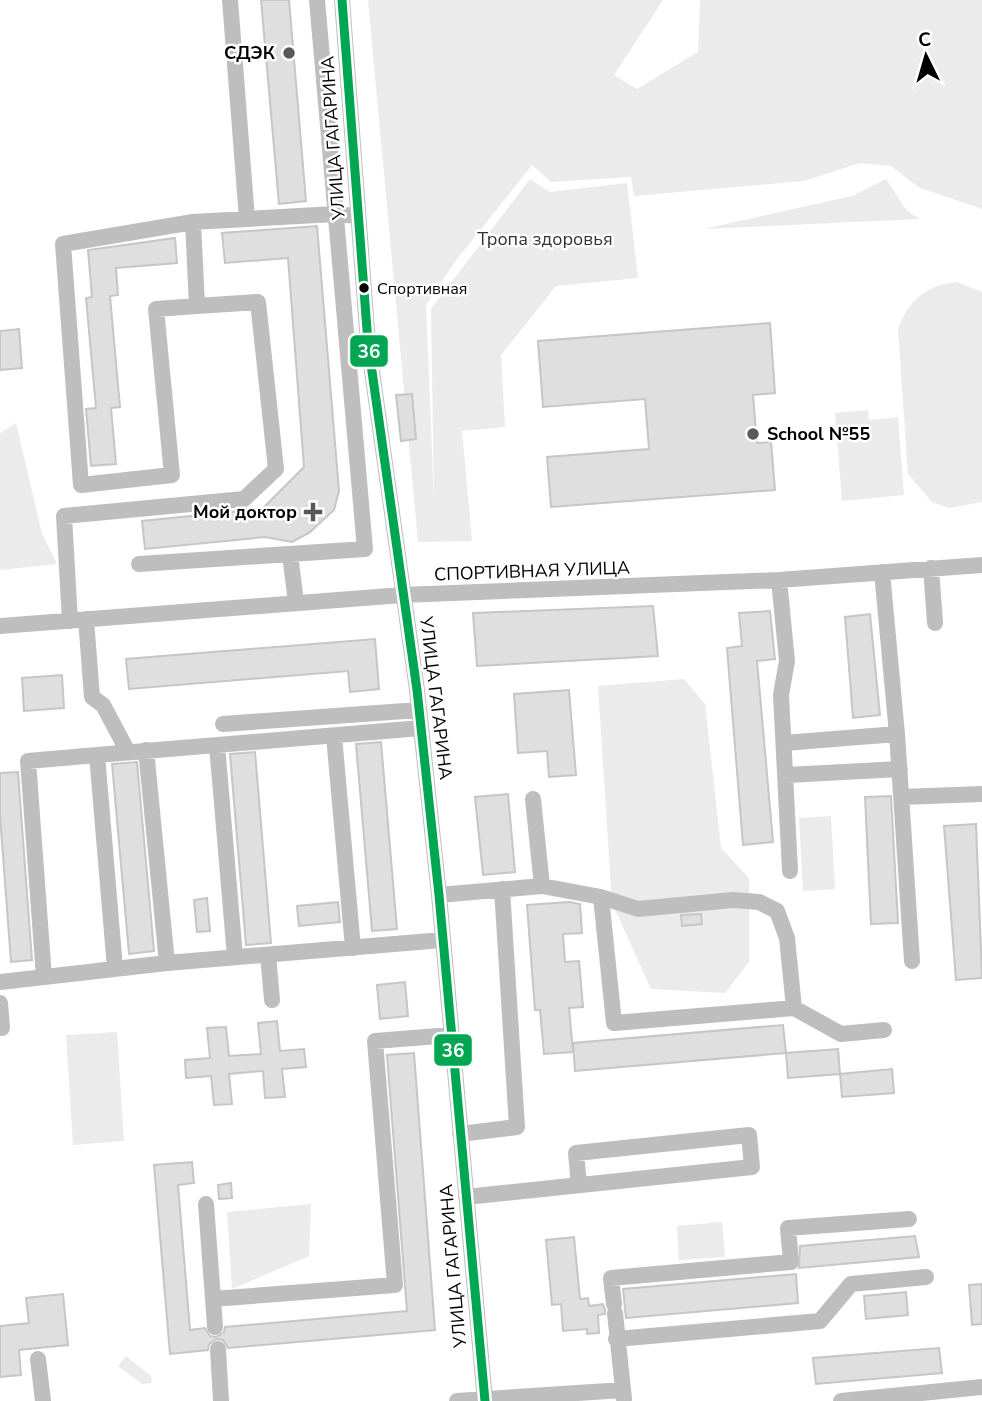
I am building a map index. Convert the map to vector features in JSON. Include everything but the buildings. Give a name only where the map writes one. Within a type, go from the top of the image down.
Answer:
[{"type":"street","points":[[230,0],[247,219]]},
{"type":"street","points":[[139,564],[365,549],[317,0]]},
{"type":"street","name":"УЛИЦА ГАГАРИНА","points":[[342,0],[368,343],[421,728],[485,1400]]},
{"type":"street","points":[[128,752],[103,705],[92,697],[64,516],[244,499],[276,469],[258,302],[156,309],[172,475],[81,485],[63,244],[193,222],[335,214],[358,216]]},
{"type":"street","points":[[193,222],[197,306]]},
{"type":"street","points":[[290,554],[296,603]]},
{"type":"street","name":"СПОРТИВНАЯ УЛИЦА","points":[[0,626],[402,595],[779,580],[982,565]]},
{"type":"street","points":[[931,568],[935,623]]},
{"type":"street","points":[[882,572],[900,769],[912,961]]},
{"type":"street","points":[[779,580],[787,661],[781,695],[790,871]]},
{"type":"street","points":[[223,724],[419,710]]},
{"type":"street","points":[[44,976],[28,761],[421,728]]},
{"type":"street","points":[[784,743],[897,734]]},
{"type":"street","points":[[334,736],[353,947]]},
{"type":"street","points":[[217,745],[235,957]]},
{"type":"street","points":[[146,750],[167,963]]},
{"type":"street","points":[[97,755],[115,968]]},
{"type":"street","points":[[787,775],[900,769]]},
{"type":"street","points":[[902,797],[982,793]]},
{"type":"street","points":[[533,799],[542,886]]},
{"type":"street","points":[[439,895],[542,886],[601,897],[638,909],[733,900],[759,902],[777,911],[787,938],[794,1008]]},
{"type":"street","points":[[460,1134],[517,1127],[502,889]]},
{"type":"street","points":[[601,897],[614,1023],[794,1008],[841,1034],[884,1030]]},
{"type":"street","points":[[0,982],[167,963],[442,940]]},
{"type":"street","points":[[268,955],[272,1000]]},
{"type":"street","points":[[0,1003],[2,1028]]},
{"type":"street","points":[[213,1298],[396,1285],[375,1041],[451,1035]]},
{"type":"street","points":[[466,1197],[752,1167],[748,1135],[576,1153],[579,1185]]},
{"type":"street","points":[[206,1204],[215,1327]]},
{"type":"street","points":[[457,1401],[623,1396],[611,1278],[791,1262],[788,1228],[909,1219]]},
{"type":"street","points":[[617,1339],[820,1321],[851,1284],[926,1277]]},
{"type":"street","points":[[218,1349],[221,1401]]},
{"type":"street","points":[[38,1359],[43,1401]]},
{"type":"street","points":[[841,1401],[982,1387]]},
{"type":"green space","name":"Тропа здоровья","points":[[368,0],[663,0],[614,75],[637,89],[698,52],[700,0],[982,0],[982,209],[918,187],[891,166],[860,163],[804,181],[634,196],[631,177],[551,182],[532,165],[454,263],[426,305],[434,500],[431,309],[530,179],[550,192],[627,183],[638,278],[556,286],[501,355],[505,427],[462,431],[472,541],[418,542]]},
{"type":"green space","points":[[886,179],[907,211],[920,219],[704,229],[852,196]]},
{"type":"green space","points":[[957,282],[982,292],[982,502],[949,508],[932,502],[908,474],[898,330],[907,311],[920,296],[937,286]]},
{"type":"green space","points":[[868,410],[869,420],[898,417],[904,495],[842,501],[835,413]]},
{"type":"green space","points":[[16,423],[42,534],[57,564],[0,570],[0,433]]},
{"type":"green space","points":[[684,679],[705,704],[721,848],[749,878],[749,962],[725,993],[651,989],[612,903],[598,686]]},
{"type":"green space","points":[[831,816],[835,889],[803,891],[799,818]]},
{"type":"green space","points":[[117,1032],[124,1141],[73,1145],[66,1035]]},
{"type":"green space","points":[[311,1204],[309,1256],[232,1289],[227,1212]]},
{"type":"green space","points":[[722,1222],[725,1257],[679,1260],[677,1226]]},
{"type":"green space","points":[[126,1356],[151,1376],[152,1383],[142,1384],[118,1366]]},
{"type":"transit line","name":"36","points":[[342,0],[368,343],[417,690],[439,895],[485,1401]]},
{"type":"place","name":"СДЭК","points":[[289,53]]},
{"type":"place","name":"Спортивная","points":[[364,288]]},
{"type":"place","name":"School №55","points":[[753,434]]},
{"type":"place","name":"Мой доктор","points":[[313,512]]}]
